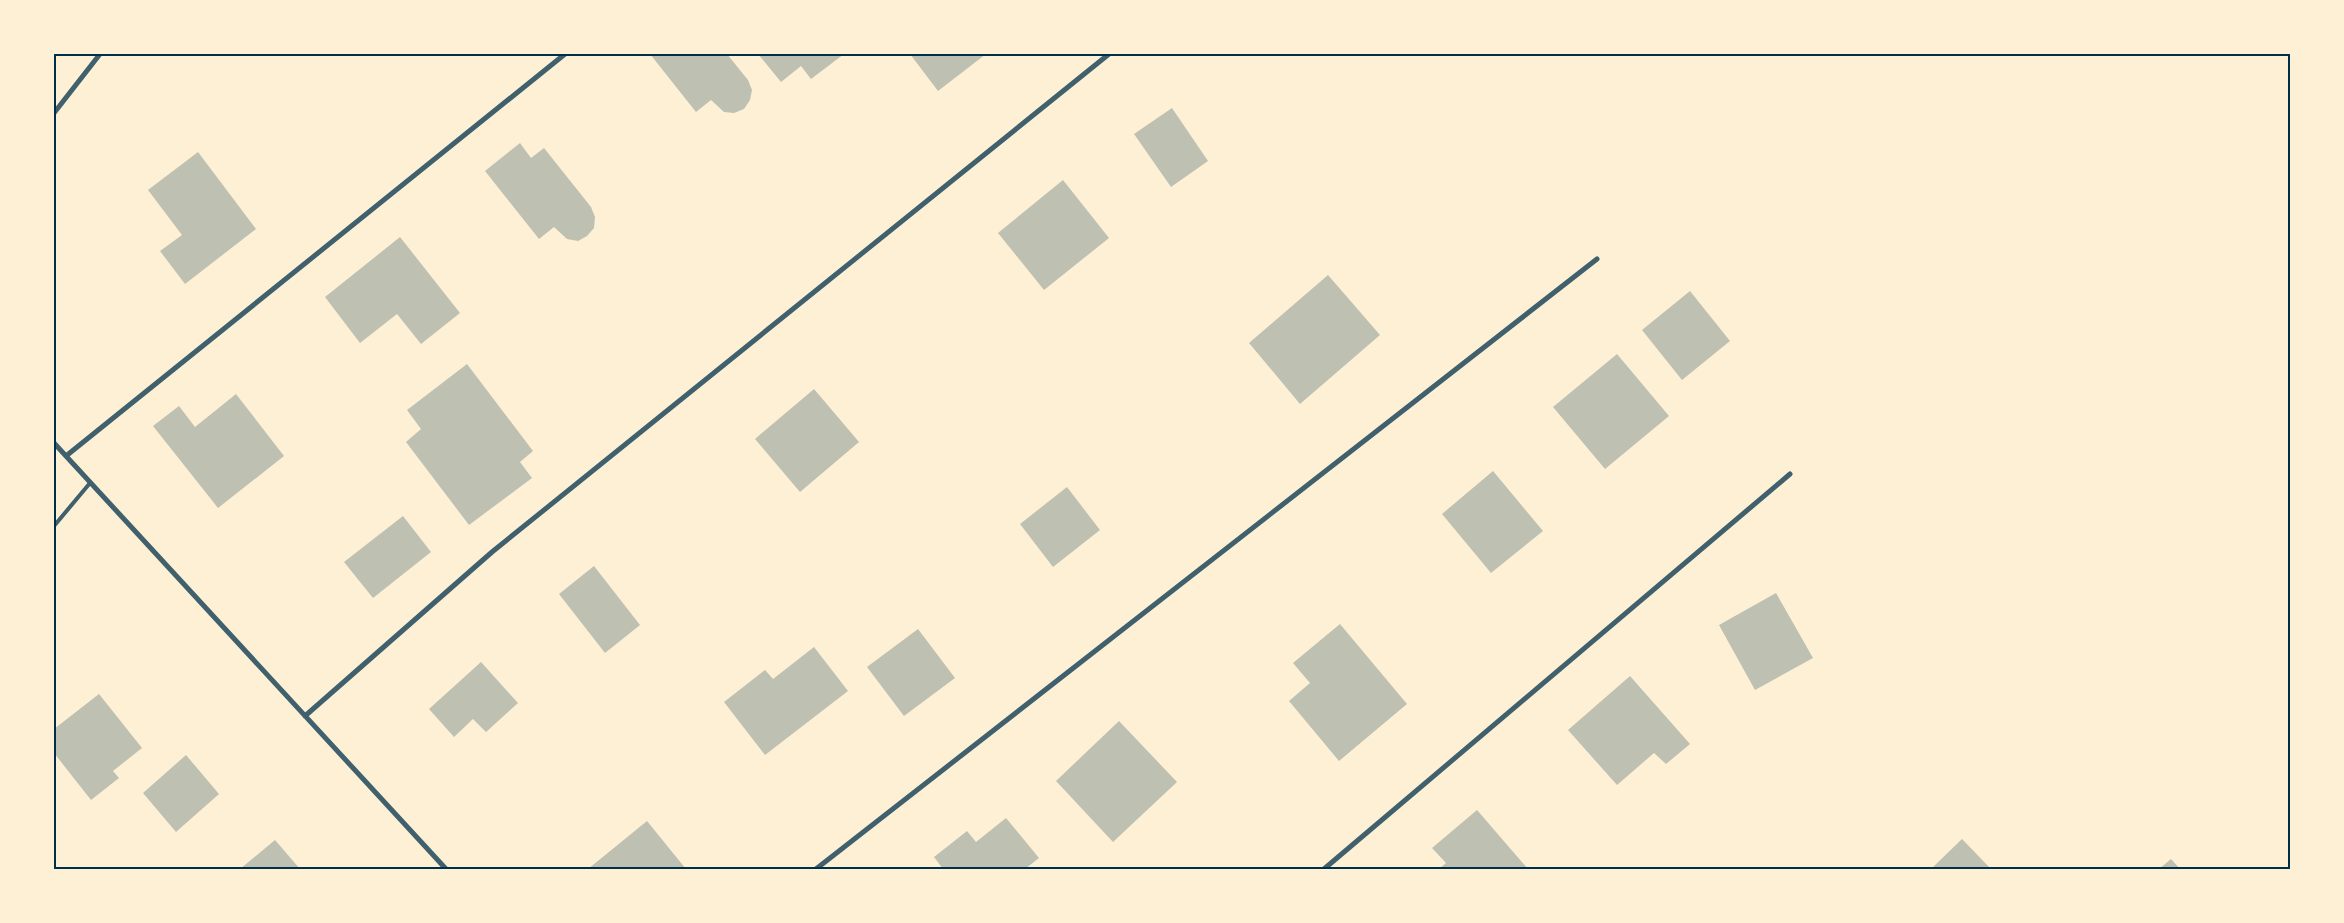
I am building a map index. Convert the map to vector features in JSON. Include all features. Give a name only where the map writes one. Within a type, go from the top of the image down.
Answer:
[{"type":"street","points":[[54,113],[100,54]]},
{"type":"street","points":[[66,456],[565,54]]},
{"type":"street","points":[[305,716],[492,552],[1109,54]]},
{"type":"street","points":[[816,869],[1597,259]]},
{"type":"street","points":[[54,444],[446,869]]},
{"type":"street","points":[[1324,869],[1790,474]]},
{"type":"lane","points":[[54,526],[90,483]]},
{"type":"building","points":[[650,54],[727,54],[748,80],[752,90],[750,100],[744,109],[734,113],[724,112],[711,100],[696,112]]},
{"type":"building","points":[[758,54],[844,54],[811,79],[801,66],[781,82]]},
{"type":"building","points":[[910,54],[986,54],[938,91]]},
{"type":"building","points":[[1172,108],[1208,161],[1171,187],[1134,134]]},
{"type":"building","points":[[520,143],[531,158],[544,148],[591,207],[595,217],[594,228],[587,236],[578,241],[567,239],[554,227],[539,239],[485,171]]},
{"type":"building","points":[[198,152],[256,229],[185,284],[160,251],[182,235],[148,190]]},
{"type":"building","points":[[1063,180],[1109,238],[1044,290],[998,233]]},
{"type":"building","points":[[400,237],[460,313],[421,344],[397,314],[360,343],[325,297]]},
{"type":"building","points":[[1328,275],[1380,335],[1300,404],[1249,343]]},
{"type":"building","points":[[1690,291],[1730,341],[1682,380],[1642,330]]},
{"type":"building","points":[[1617,354],[1669,416],[1605,469],[1553,407]]},
{"type":"building","points":[[467,364],[533,451],[520,462],[532,478],[469,525],[406,442],[421,429],[407,410]]},
{"type":"building","points":[[814,389],[859,442],[800,492],[755,439]]},
{"type":"building","points":[[236,394],[284,456],[218,508],[153,426],[179,406],[195,427]]},
{"type":"building","points":[[1493,471],[1543,531],[1491,573],[1442,514]]},
{"type":"building","points":[[1067,487],[1100,530],[1053,567],[1020,524]]},
{"type":"building","points":[[403,516],[431,552],[373,598],[344,562]]},
{"type":"building","points":[[594,566],[640,625],[605,653],[559,594]]},
{"type":"building","points":[[1776,593],[1813,658],[1755,690],[1719,625]]},
{"type":"building","points":[[1340,624],[1407,704],[1339,761],[1289,701],[1310,683],[1293,663]]},
{"type":"building","points":[[918,629],[955,678],[904,716],[867,667]]},
{"type":"building","points":[[814,647],[848,691],[765,755],[724,702],[765,670],[773,679]]},
{"type":"building","points":[[481,662],[518,703],[486,732],[473,719],[454,737],[429,709]]},
{"type":"building","points":[[1630,676],[1690,744],[1666,764],[1654,753],[1617,785],[1568,730]]},
{"type":"building","points":[[99,694],[142,748],[113,771],[119,778],[91,800],[54,753],[54,729]]},
{"type":"building","points":[[1119,721],[1177,782],[1113,842],[1056,781]]},
{"type":"building","points":[[186,755],[219,794],[176,832],[143,793]]},
{"type":"building","points":[[1477,810],[1528,869],[1439,869],[1446,863],[1432,848]]},
{"type":"building","points":[[1006,818],[1039,858],[1025,869],[943,869],[934,857],[967,831],[976,842]]},
{"type":"building","points":[[647,821],[686,869],[588,869]]},
{"type":"building","points":[[1962,839],[1991,869],[1931,869]]},
{"type":"building","points":[[275,840],[300,869],[240,869]]},
{"type":"building","points":[[2171,859],[2180,869],[2159,869]]}]
